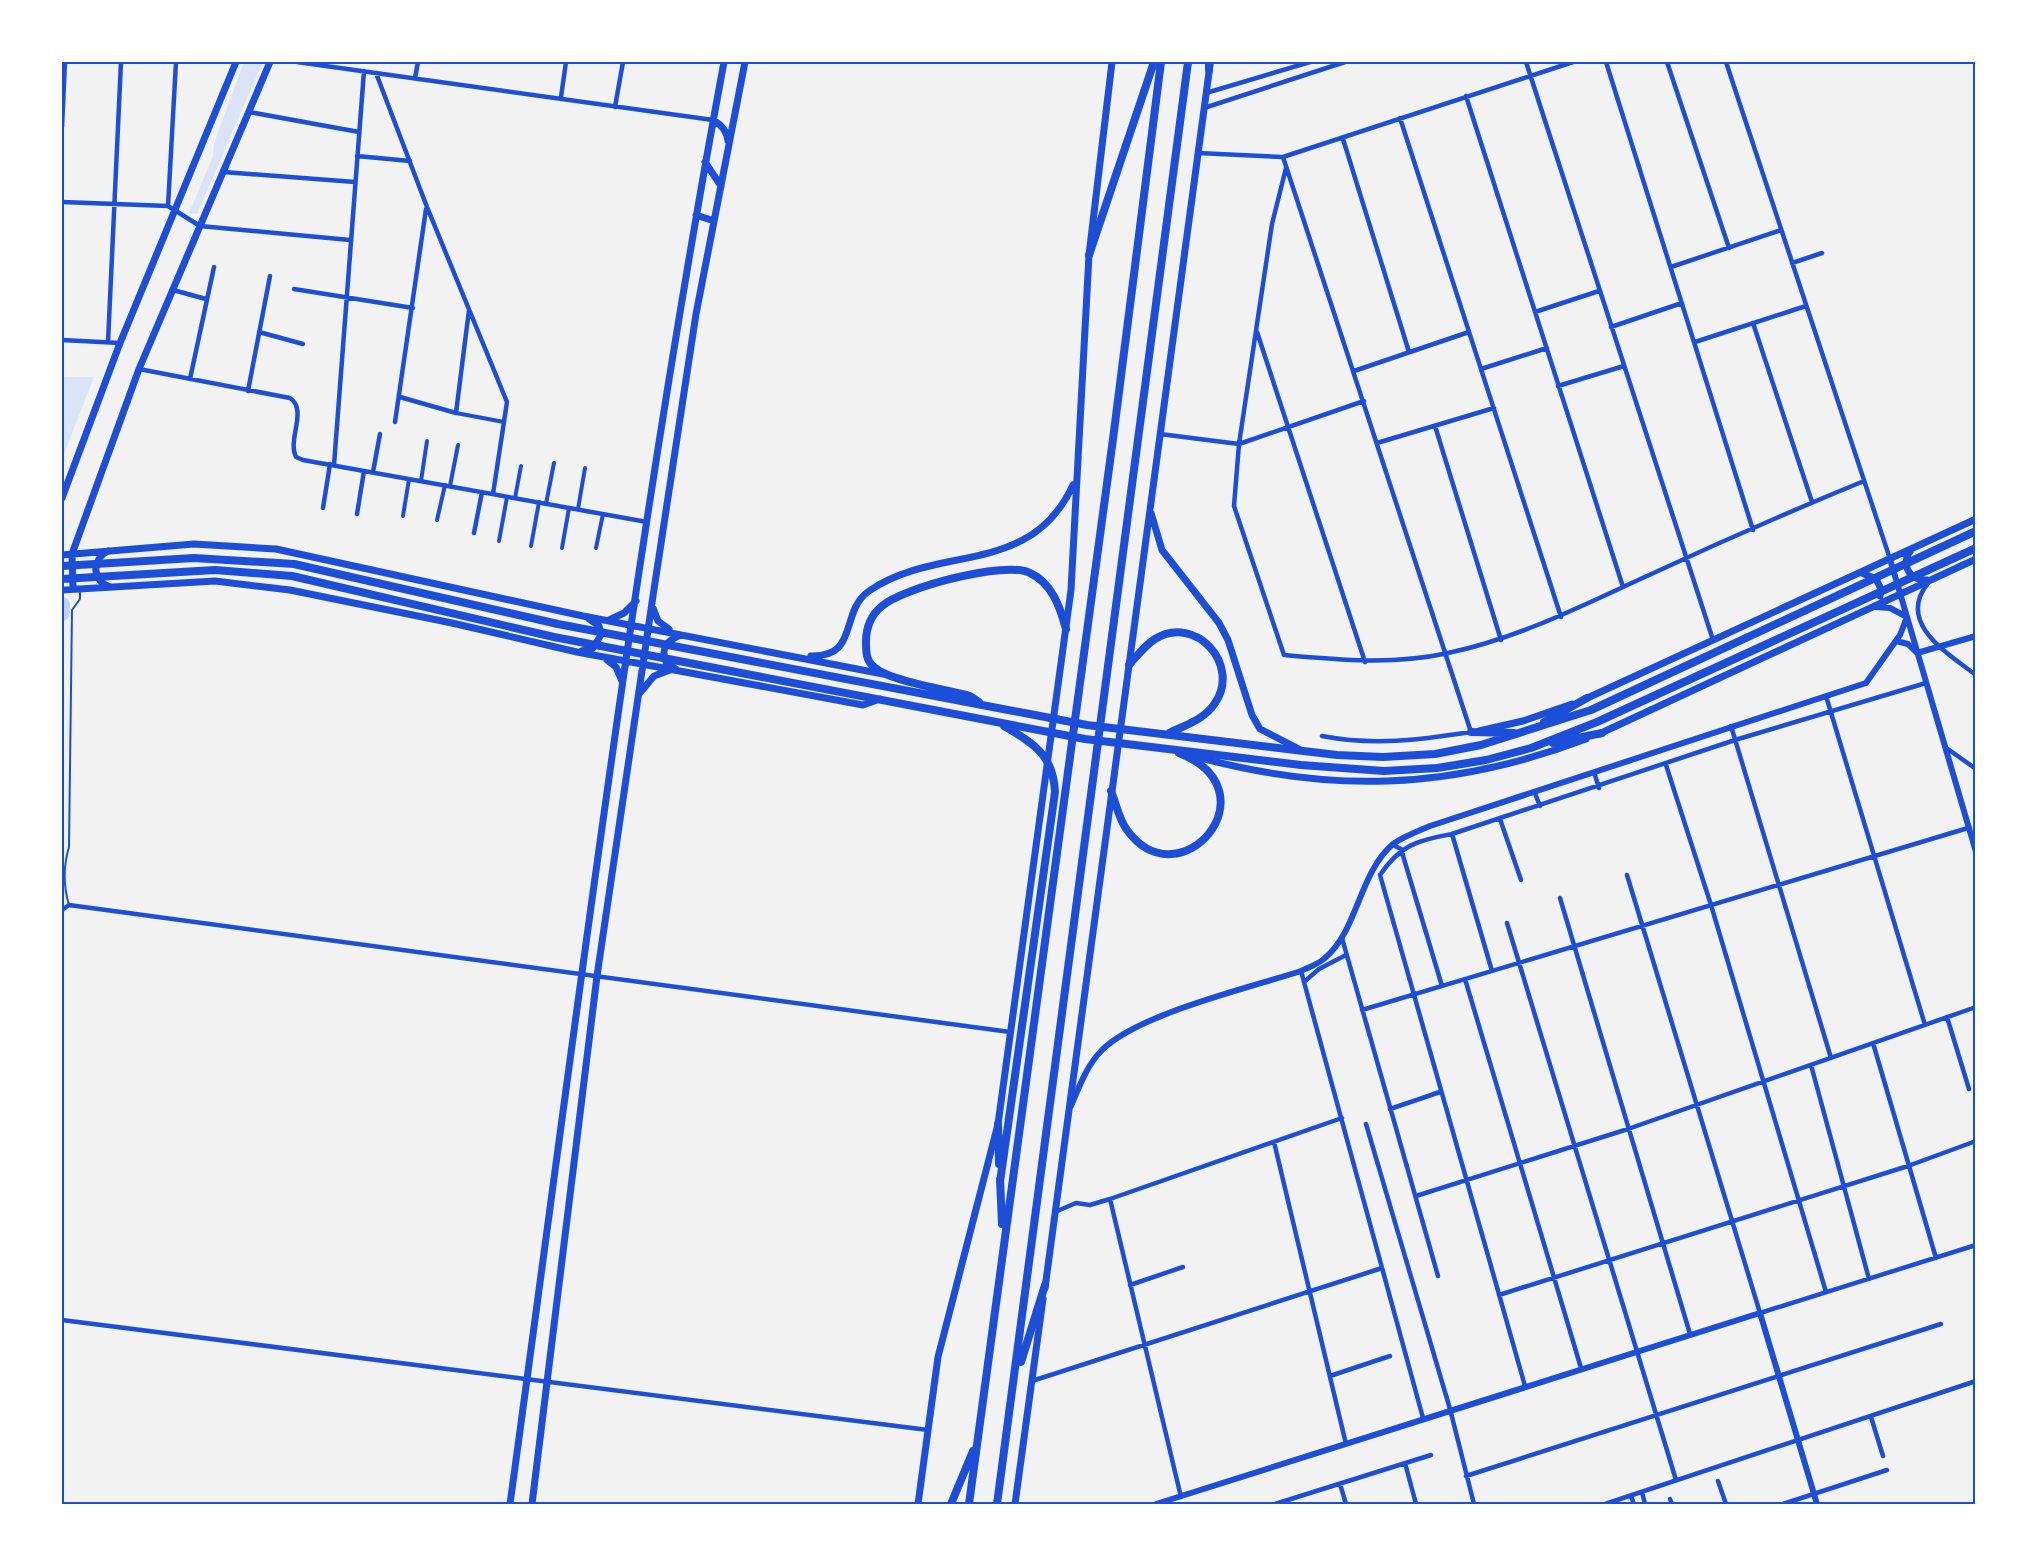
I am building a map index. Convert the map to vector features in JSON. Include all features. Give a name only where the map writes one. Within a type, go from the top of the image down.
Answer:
[{"type":"highway","points":[[1089,255],[1154,62]]},
{"type":"highway","points":[[969,1504],[1113,439],[1161,62]]},
{"type":"highway","points":[[997,1504],[1188,62]]},
{"type":"highway","points":[[62,566],[194,558],[294,564],[558,624],[1087,725],[1383,757],[1435,754],[1526,733],[1591,710],[1976,531]]},
{"type":"highway","points":[[1531,748],[1598,722],[1976,548]]},
{"type":"highway","points":[[982,704],[970,696],[886,675],[872,667],[866,655],[866,635],[871,619],[881,606],[895,597],[919,588],[995,568],[1015,568],[1031,573],[1047,585],[1060,607],[1066,629]]},
{"type":"highway","points":[[62,579],[214,570],[292,576],[554,637],[1085,739],[1300,765],[1384,771],[1437,768],[1486,760],[1602,733]]},
{"type":"highway","points":[[1129,665],[1157,637],[1186,633],[1200,638],[1212,647],[1221,660],[1221,691],[1215,703],[1204,715],[1169,734]]},
{"type":"highway","points":[[1471,732],[1526,733],[1587,698]]},
{"type":"highway","points":[[998,722],[1043,753],[1054,778],[1055,792],[1000,1182]]},
{"type":"highway","points":[[1111,791],[1126,830],[1140,844],[1156,852],[1176,853],[1201,844],[1218,820],[1220,802],[1217,787],[1203,765],[1166,748]]},
{"type":"highway","points":[[998,1124],[1003,1245]]},
{"type":"highway","points":[[1015,1380],[1045,1285]]},
{"type":"highway","points":[[951,1504],[977,1441]]},
{"type":"main road","points":[[62,498],[172,207],[236,62]]},
{"type":"main road","points":[[76,589],[72,554],[139,369],[270,62]]},
{"type":"main road","points":[[510,1504],[582,974],[647,522],[696,215],[724,62]]},
{"type":"main road","points":[[532,1504],[597,976],[652,597],[696,314],[744,62]]},
{"type":"main road","points":[[918,1504],[938,1357],[998,1124],[1066,629],[1071,590],[1089,255],[1112,62]]},
{"type":"main road","points":[[1015,1504],[1210,64]]},
{"type":"main road","points":[[713,120],[720,124],[728,134],[728,147]]},
{"type":"main road","points":[[705,162],[721,186]]},
{"type":"main road","points":[[696,215],[714,221]]},
{"type":"main road","points":[[680,311],[696,314]]},
{"type":"main road","points":[[794,656],[827,656],[838,650],[847,633],[854,609],[866,593],[882,583],[898,576],[1005,549],[1037,534],[1062,508],[1076,480]]},
{"type":"main road","points":[[1150,509],[1162,550],[1219,623],[1228,640],[1252,715],[1260,729],[1302,750]]},
{"type":"main road","points":[[1471,732],[1523,721],[1587,698],[1976,519]]},
{"type":"main road","points":[[62,555],[214,543],[276,549],[583,616],[886,675]]},
{"type":"main road","points":[[1913,548],[1906,559],[1907,571],[1916,579],[1930,580]]},
{"type":"main road","points":[[110,551],[98,559],[95,570],[100,581],[113,587]]},
{"type":"main road","points":[[1166,748],[1234,768],[1334,781],[1383,783],[1436,779],[1489,769],[1534,758],[1602,733],[1976,560]]},
{"type":"main road","points":[[1857,574],[1872,576],[1879,584],[1881,594],[1872,607]]},
{"type":"main road","points":[[62,590],[215,581],[290,590],[602,657],[863,705],[880,699]]},
{"type":"main road","points":[[652,597],[654,614],[658,621],[663,627],[682,634]]},
{"type":"main road","points":[[608,621],[624,614],[636,601]]},
{"type":"main road","points":[[577,652],[593,648],[601,635],[596,622],[583,616]]},
{"type":"main road","points":[[679,670],[666,662],[664,650],[668,641],[682,634]]},
{"type":"main road","points":[[602,657],[616,667],[623,689]]},
{"type":"main road","points":[[637,702],[643,688],[654,676],[667,670],[679,670]]},
{"type":"street","points":[[62,127],[65,62]]},
{"type":"street","points":[[108,342],[112,204],[121,62]]},
{"type":"street","points":[[172,207],[176,62]]},
{"type":"street","points":[[297,62],[337,64],[376,73],[713,120]]},
{"type":"street","points":[[415,78],[418,62]]},
{"type":"street","points":[[561,97],[566,62]]},
{"type":"street","points":[[615,107],[623,62]]},
{"type":"street","points":[[1206,93],[1310,62]]},
{"type":"street","points":[[1204,108],[1345,62]]},
{"type":"street","points":[[1526,62],[1713,640]]},
{"type":"street","points":[[1198,153],[1283,157],[1343,139],[1530,74],[1573,62]]},
{"type":"street","points":[[1606,62],[1753,530]]},
{"type":"street","points":[[1667,62],[1728,248]]},
{"type":"street","points":[[1726,62],[1890,559],[1976,852]]},
{"type":"street","points":[[323,508],[332,465],[364,71]]},
{"type":"street","points":[[376,73],[427,207],[507,402],[493,494]]},
{"type":"street","points":[[1245,81],[1244,89],[1248,93]]},
{"type":"street","points":[[1466,96],[1623,586]]},
{"type":"street","points":[[249,112],[359,132]]},
{"type":"street","points":[[1400,118],[1561,617]]},
{"type":"street","points":[[1343,139],[1409,352]]},
{"type":"street","points":[[357,156],[410,160]]},
{"type":"street","points":[[1283,157],[1471,732],[1408,741],[1358,742],[1322,736]]},
{"type":"street","points":[[1286,168],[1272,224],[1239,444],[1234,506],[1284,655],[1365,662],[1445,654],[1501,640],[1561,617],[1623,586],[1864,481]]},
{"type":"street","points":[[224,172],[355,182]]},
{"type":"street","points":[[62,202],[172,207],[200,226],[350,240]]},
{"type":"street","points":[[395,422],[427,207]]},
{"type":"street","points":[[1671,267],[1781,230]]},
{"type":"street","points":[[1792,263],[1822,253]]},
{"type":"street","points":[[190,379],[214,267]]},
{"type":"street","points":[[248,391],[270,276]]},
{"type":"street","points":[[294,289],[413,308]]},
{"type":"street","points":[[173,290],[206,299]]},
{"type":"street","points":[[1535,312],[1599,291]]},
{"type":"street","points":[[1611,327],[1682,303]]},
{"type":"street","points":[[1695,342],[1806,306]]},
{"type":"street","points":[[456,413],[469,307]]},
{"type":"street","points":[[1753,323],[1812,502]]},
{"type":"street","points":[[1256,330],[1365,662]]},
{"type":"street","points":[[259,332],[303,344]]},
{"type":"street","points":[[1354,371],[1469,332]]},
{"type":"street","points":[[62,340],[120,343]]},
{"type":"street","points":[[1481,369],[1547,348]]},
{"type":"street","points":[[1558,386],[1624,366]]},
{"type":"street","points":[[139,369],[290,398],[298,409],[292,450],[296,457],[647,522]]},
{"type":"street","points":[[400,398],[456,413],[504,422]]},
{"type":"street","points":[[1160,434],[1239,444],[1364,401]]},
{"type":"street","points":[[1377,443],[1494,408]]},
{"type":"street","points":[[1435,426],[1501,640]]},
{"type":"street","points":[[373,472],[380,434]]},
{"type":"street","points":[[421,481],[427,441]]},
{"type":"street","points":[[437,520],[458,445]]},
{"type":"street","points":[[546,504],[554,463]]},
{"type":"street","points":[[515,498],[521,466]]},
{"type":"street","points":[[578,509],[585,468]]},
{"type":"street","points":[[357,514],[364,471]]},
{"type":"street","points":[[403,516],[409,479]]},
{"type":"street","points":[[474,533],[482,492]]},
{"type":"street","points":[[499,541],[507,496]]},
{"type":"street","points":[[531,546],[539,502]]},
{"type":"street","points":[[562,548],[569,508]]},
{"type":"street","points":[[596,548],[603,514]]},
{"type":"street","points":[[1930,580],[1919,597],[1918,613],[1923,630],[1939,647],[1976,675]]},
{"type":"street","points":[[1872,607],[1890,608],[1907,617]]},
{"type":"street","points":[[1068,1115],[1088,1069],[1100,1052],[1120,1035],[1154,1019],[1301,971],[1323,960],[1342,938],[1358,900],[1381,859],[1393,845],[1430,826],[1866,683],[1896,641],[1907,617]]},
{"type":"street","points":[[1917,653],[1976,636]]},
{"type":"street","points":[[1896,641],[1908,644],[1917,653]]},
{"type":"street","points":[[1525,1386],[1412,995],[1380,875],[1401,849],[1421,841],[1452,834],[1599,788],[1735,740],[1926,683]]},
{"type":"street","points":[[1826,696],[1925,1025]]},
{"type":"street","points":[[1731,726],[1831,1058]]},
{"type":"street","points":[[1945,747],[1976,769]]},
{"type":"street","points":[[1666,765],[1711,905],[1826,1292]]},
{"type":"street","points":[[1594,772],[1599,788]]},
{"type":"street","points":[[1534,791],[1540,806]]},
{"type":"street","points":[[1500,819],[1521,880]]},
{"type":"street","points":[[1362,1010],[1968,828]]},
{"type":"street","points":[[1452,834],[1492,971]]},
{"type":"street","points":[[1393,845],[1401,849],[1442,986]]},
{"type":"street","points":[[1627,875],[1816,1504]]},
{"type":"street","points":[[1560,897],[1690,1334]]},
{"type":"street","points":[[62,910],[69,905],[1010,1032]]},
{"type":"street","points":[[1507,923],[1676,1480]]},
{"type":"street","points":[[1342,938],[1438,1276]]},
{"type":"street","points":[[1304,982],[1319,969],[1346,955]]},
{"type":"street","points":[[1301,971],[1425,1417]]},
{"type":"street","points":[[1465,979],[1581,1368]]},
{"type":"street","points":[[1416,1196],[1628,1130],[1976,1007]]},
{"type":"street","points":[[1947,1017],[1969,1089]]},
{"type":"street","points":[[1873,1043],[1936,1258]]},
{"type":"street","points":[[1811,1065],[1869,1279]]},
{"type":"street","points":[[1390,1108],[1440,1092]]},
{"type":"street","points":[[1055,1212],[1076,1203],[1090,1205],[1110,1199],[1342,1118]]},
{"type":"street","points":[[1366,1124],[1474,1504]]},
{"type":"street","points":[[1499,1295],[1908,1166],[1976,1141]]},
{"type":"street","points":[[1274,1142],[1346,1444]]},
{"type":"street","points":[[1110,1199],[1181,1497]]},
{"type":"street","points":[[1156,1504],[1166,1503],[1425,1417],[1976,1245]]},
{"type":"street","points":[[1130,1285],[1183,1267]]},
{"type":"street","points":[[1032,1381],[1382,1268]]},
{"type":"street","points":[[62,1320],[928,1430]]},
{"type":"street","points":[[1466,1476],[1941,1324]]},
{"type":"street","points":[[1330,1376],[1390,1356]]},
{"type":"street","points":[[1605,1504],[1976,1381]]},
{"type":"street","points":[[1871,1417],[1883,1456]]},
{"type":"street","points":[[1275,1504],[1431,1455]]},
{"type":"street","points":[[1406,1463],[1416,1504]]},
{"type":"street","points":[[1783,1504],[1887,1470]]},
{"type":"street","points":[[1718,1481],[1726,1504]]},
{"type":"street","points":[[1340,1484],[1346,1504]]},
{"type":"street","points":[[1642,1492],[1645,1504]]},
{"type":"street","points":[[1631,1496],[1634,1504]]},
{"type":"lane","points":[[69,905],[64,890],[64,863],[69,847],[72,610],[80,599],[76,589]]},
{"type":"shaded area","points":[[244,62],[263,62],[197,214],[189,213],[213,156],[214,143]]},
{"type":"shaded area","points":[[62,377],[94,377],[62,459]]},
{"type":"waterway","points":[[62,605],[62,613]]}]
